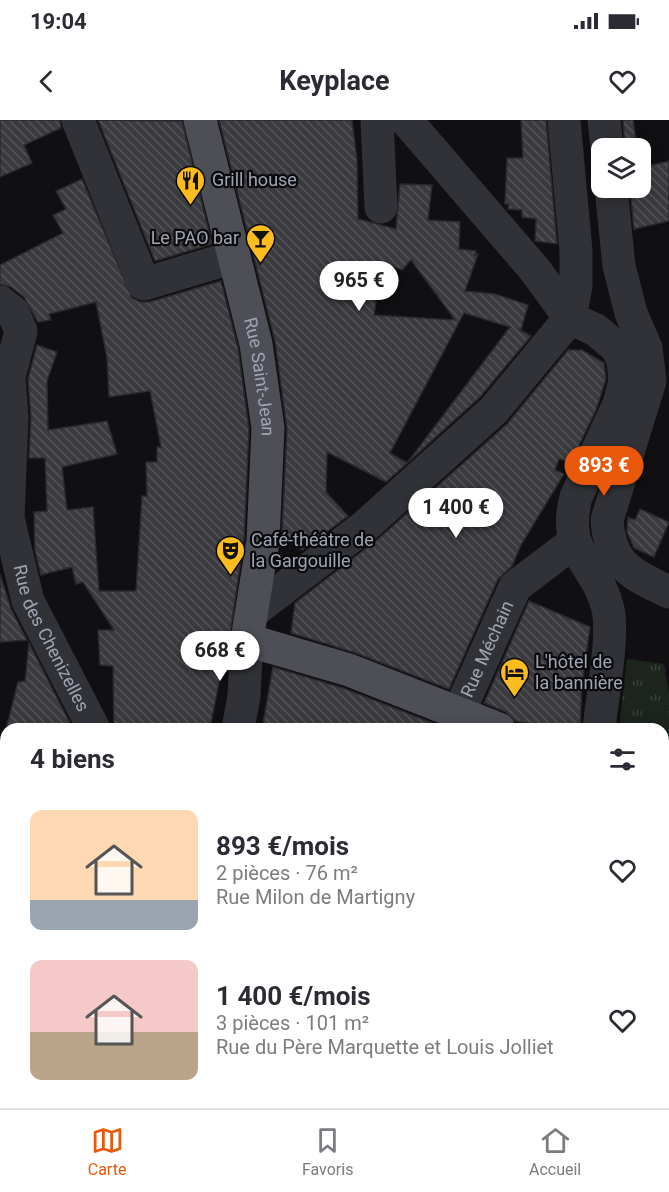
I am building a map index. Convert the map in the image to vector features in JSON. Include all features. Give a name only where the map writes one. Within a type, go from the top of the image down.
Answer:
[{"type":"main road","name":"Rue Saint-Jean","points":[[200,120],[256,344],[268,428],[263,541],[251,626]]},
{"type":"main road","points":[[251,626],[349,670],[485,723]]},
{"type":"street","points":[[78,120],[144,284],[234,257]]},
{"type":"street","points":[[377,120],[381,207]]},
{"type":"street","points":[[406,120],[535,270],[570,318],[596,330],[609,340],[620,354],[626,372],[619,404],[576,498],[571,528],[574,542],[604,597],[610,622],[600,723]]},
{"type":"street","points":[[239,723],[251,626],[494,410],[570,318],[576,286],[576,251],[564,120]]},
{"type":"street","points":[[603,120],[606,138]]},
{"type":"street","points":[[612,198],[621,274],[631,313],[646,348],[650,381],[607,520],[608,539],[616,558],[631,574],[669,591]]},
{"type":"street","name":"Rue des Chenizelles","points":[[0,302],[13,312],[21,331],[9,377],[12,418],[8,518],[28,601],[91,723]]},
{"type":"street","name":"Rue Méchain","points":[[459,712],[515,587],[574,542]]},
{"type":"green space","points":[[627,659],[664,664],[669,693],[669,723],[620,723]]},
{"type":"building","points":[[0,120],[60,120],[61,128],[24,145],[32,163],[0,177]]},
{"type":"building","points":[[98,120],[182,121],[212,244],[155,261]]},
{"type":"building","points":[[219,120],[352,120],[357,160],[358,219],[396,229],[400,184],[432,185],[428,220],[460,222],[459,249],[476,251],[475,255],[478,254],[465,291],[495,294],[528,305],[521,330],[518,329],[531,336],[480,397],[386,482],[327,452],[326,492],[348,516],[302,550],[282,532],[287,429],[275,341]],"holes":[[[411,260],[453,317],[455,320],[374,315],[382,261],[402,270]],[[464,313],[510,327],[407,463],[390,453]]]},
{"type":"building","points":[[521,120],[546,120],[557,244],[535,241],[536,219],[522,217],[522,210],[508,209],[509,204],[505,204],[507,158],[523,158]]},
{"type":"building","points":[[623,120],[633,120],[636,138],[624,138]]},
{"type":"building","points":[[669,161],[669,221],[634,229],[631,198],[651,198],[651,165]]},
{"type":"building","points":[[82,179],[132,298],[140,302],[149,302],[221,281],[238,348],[249,429],[244,539],[227,655],[221,672],[211,723],[114,723],[113,666],[100,665],[98,630],[114,630],[83,582],[76,584],[72,567],[41,575],[35,551],[34,512],[47,511],[45,458],[29,458],[31,417],[28,379],[37,345],[57,352],[47,381],[48,430],[107,421],[117,454],[62,467],[67,510],[93,507],[99,591],[136,591],[142,496],[147,496],[146,462],[157,462],[157,447],[161,447],[150,391],[109,397],[107,358],[96,302],[49,314],[51,320],[38,322],[24,297],[11,287],[0,284],[0,265],[63,233],[53,215],[66,209],[56,191]]},
{"type":"building","points":[[568,350],[582,350],[604,363],[606,379],[596,410],[571,462],[559,459],[555,470],[564,474],[521,545],[512,566],[498,579],[449,689],[356,653],[291,633],[295,603],[377,540],[507,424]]},
{"type":"building","points":[[640,509],[669,522],[654,557],[634,548],[627,532],[628,517],[635,520]]},
{"type":"building","points":[[0,574],[11,609],[27,640],[0,642]]},
{"type":"building","points":[[529,601],[590,627],[582,684],[580,723],[515,721],[506,712],[484,703]]},
{"type":"building","points":[[29,643],[70,723],[8,723],[18,682],[25,681]]},
{"type":"building","points":[[273,667],[343,688],[433,723],[263,723]]},
{"type":"place","name":"Grill house","points":[[191,206]]},
{"type":"place","name":"Le PAO bar","points":[[260,264]]},
{"type":"place","name":"Café-théâtre de la Gargouille","points":[[230,576]]},
{"type":"place","name":"L'hôtel de la bannière","points":[[514,698]]}]
